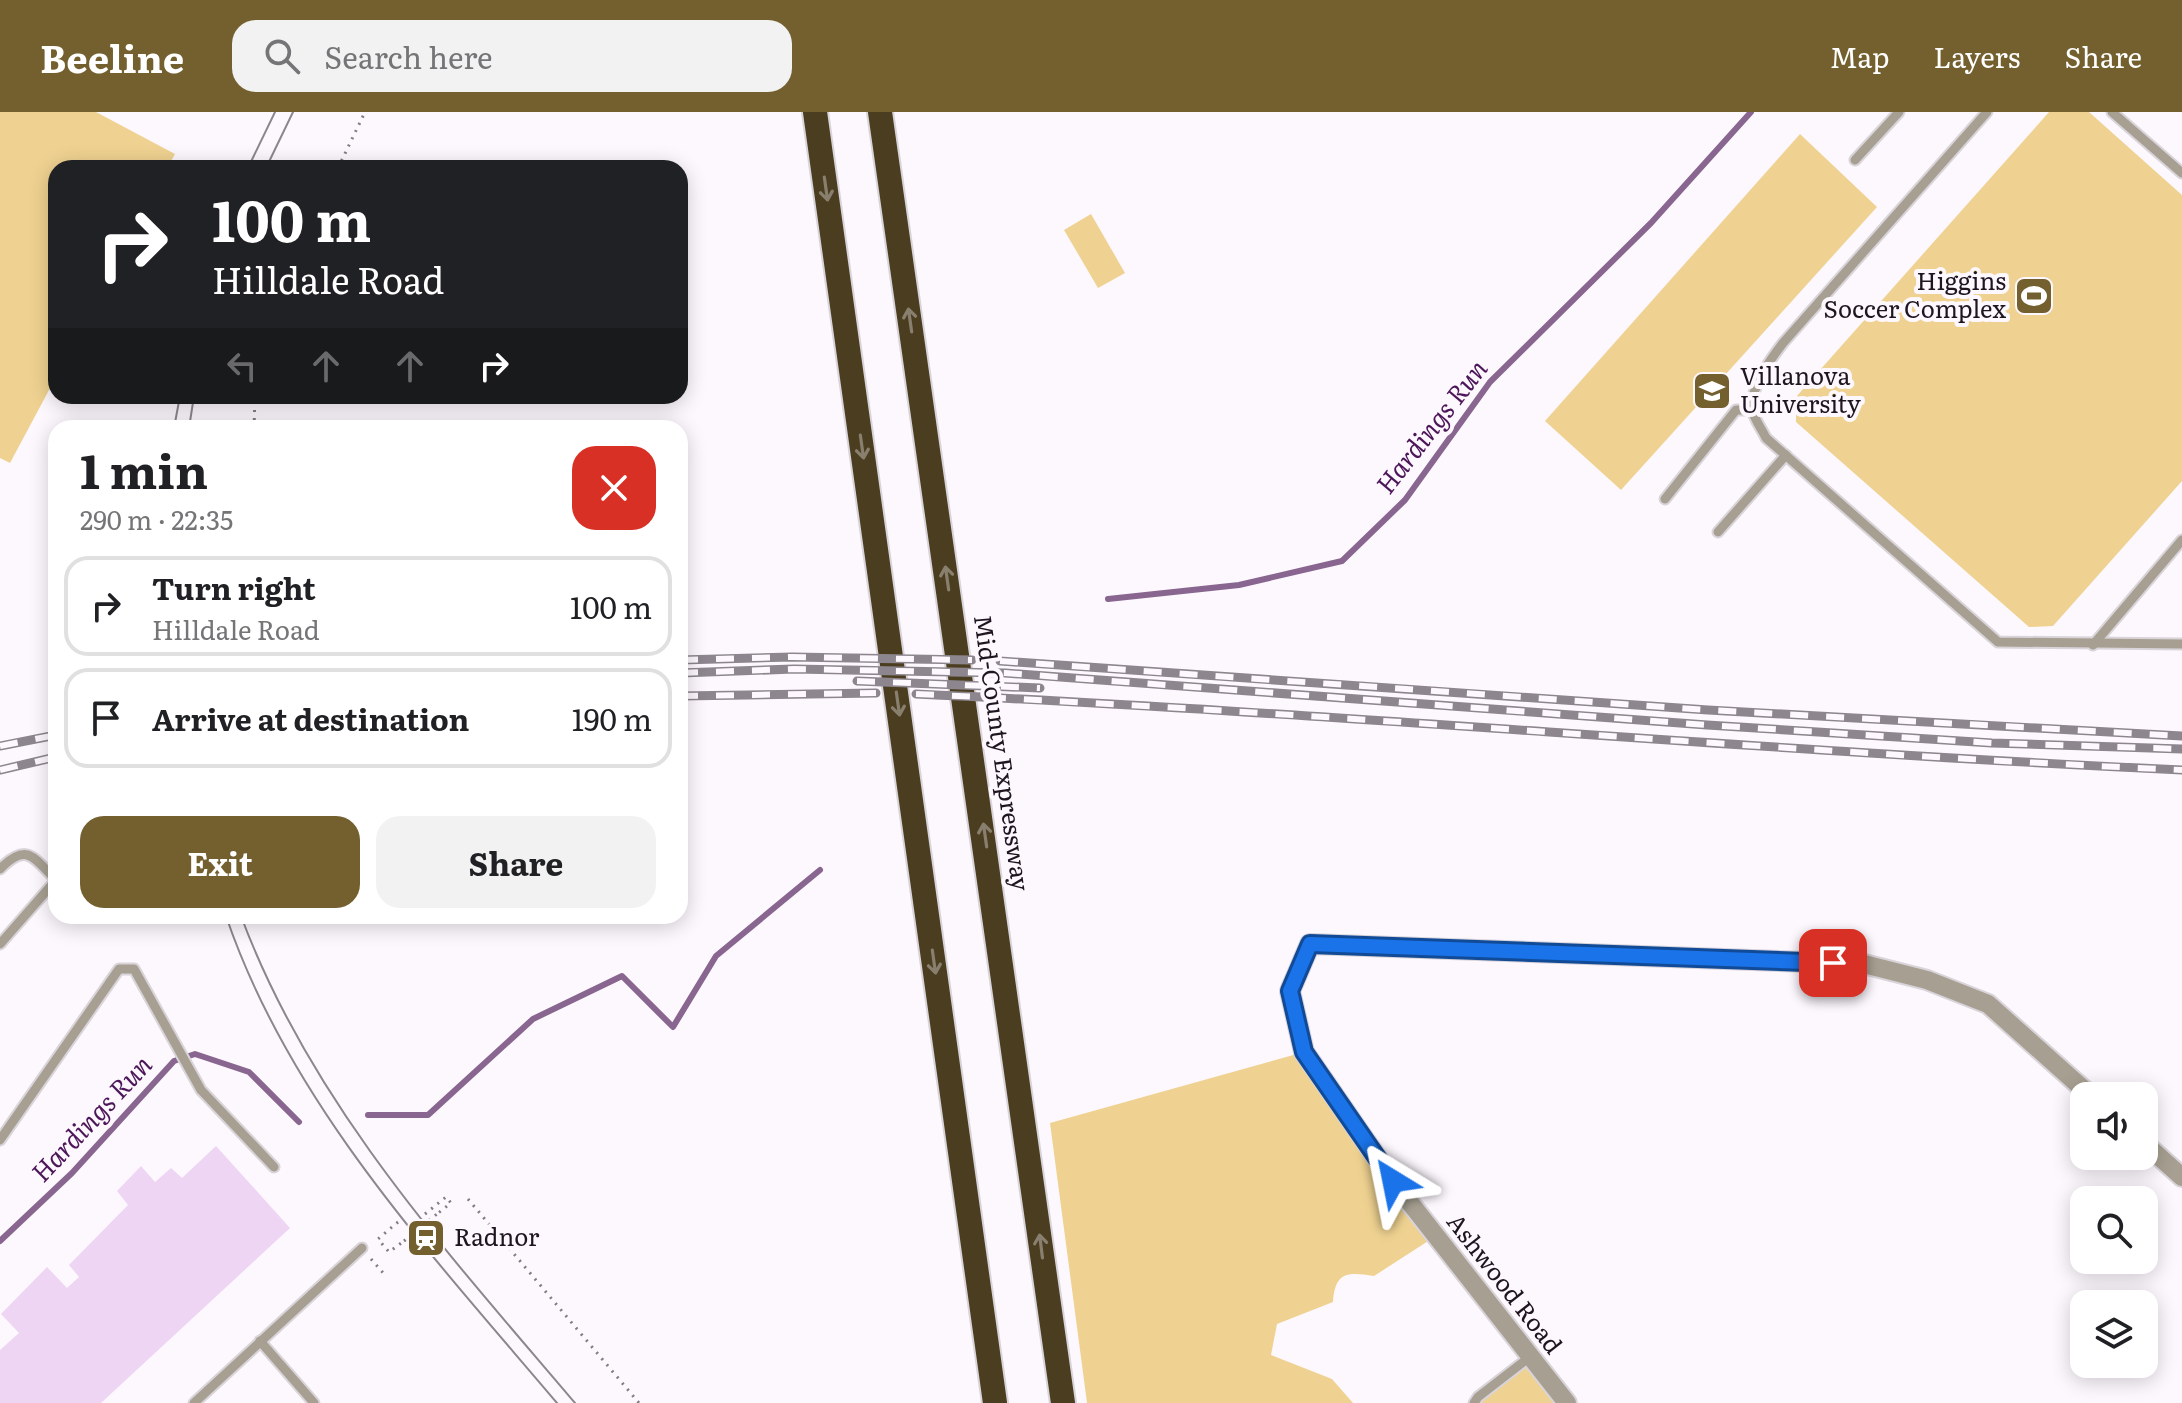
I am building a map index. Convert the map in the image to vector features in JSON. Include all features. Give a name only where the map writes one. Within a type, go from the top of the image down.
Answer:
[{"type":"highway","points":[[815,112],[995,1403]]},
{"type":"highway","name":"Mid-County Expressway","points":[[880,112],[996,912],[1063,1403]]},
{"type":"highway","points":[[1051,1323],[1075,1403]]},
{"type":"street","name":"Ashwood Road","points":[[1567,1403],[1393,1181],[1304,1052],[1290,991],[1310,944],[1864,964],[1927,980],[1988,1004],[2075,1082]]},
{"type":"street","points":[[2158,1156],[2182,1177]]},
{"type":"lane","points":[[1855,160],[1899,112]]},
{"type":"lane","points":[[1987,112],[1783,343],[1769,361],[1755,393],[1752,410],[1766,438],[1998,642],[2093,645],[2180,642]]},
{"type":"lane","points":[[2112,112],[2182,173]]},
{"type":"lane","points":[[1665,499],[1736,410],[1752,410]]},
{"type":"lane","points":[[1718,532],[1786,455]]},
{"type":"lane","points":[[2093,645],[2182,540]]},
{"type":"lane","points":[[0,869],[22,852],[30,854],[48,872]]},
{"type":"lane","points":[[0,944],[48,889]]},
{"type":"lane","points":[[0,1140],[119,969],[134,969],[201,1090],[274,1167]]},
{"type":"lane","points":[[194,1403],[362,1248]]},
{"type":"lane","points":[[260,1341],[314,1403]]},
{"type":"lane","points":[[1474,1403],[1531,1356]]},
{"type":"path","points":[[342,160],[365,112]]},
{"type":"path","points":[[398,1222],[378,1239],[389,1252],[451,1203],[446,1197],[425,1214]]},
{"type":"path","points":[[468,1199],[639,1403]]},
{"type":"path","points":[[362,1248],[384,1274]]},
{"type":"shaded area","points":[[0,112],[96,112],[175,154],[172,160],[48,160],[48,392],[10,463],[0,458]]},
{"type":"shaded area","name":"Higgins Soccer Complex","points":[[2049,112],[2089,112],[2182,195],[2182,481],[2053,626],[2029,627],[1796,422],[1796,397]]},
{"type":"shaded area","points":[[1800,134],[1877,207],[1621,490],[1545,421]]},
{"type":"shaded area","points":[[1091,214],[1125,273],[1098,288],[1064,230]]},
{"type":"shaded area","points":[[1304,1052],[1436,1236],[1374,1276],[1344,1276],[1337,1284],[1333,1302],[1277,1324],[1271,1355],[1332,1379],[1353,1403],[1087,1403],[1050,1123]]},
{"type":"shaded area","points":[[1531,1356],[1568,1403],[1474,1403]]},
{"type":"building","points":[[216,1146],[290,1228],[101,1403],[0,1403],[0,1350],[19,1333],[1,1314],[47,1267],[67,1288],[79,1277],[69,1265],[128,1205],[117,1191],[141,1166],[155,1182],[171,1168],[182,1178]]},
{"type":"waterway","name":"Hardings Run","points":[[1108,599],[1239,585],[1342,561],[1405,500],[1490,382],[1651,223],[1751,112]]},
{"type":"waterway","name":"Hardings Run","points":[[368,1115],[428,1115],[533,1019],[622,976],[673,1027],[716,956],[820,870]]},
{"type":"waterway","name":"Hardings Run","points":[[0,1241],[72,1173],[174,1061],[195,1054],[249,1072],[299,1122]]},
{"type":"tram line","points":[[252,160],[275,112]]},
{"type":"tram line","points":[[270,160],[293,112]]},
{"type":"tram line","points":[[176,420],[178,404]]},
{"type":"tram line","points":[[190,420],[193,404]]},
{"type":"tram line","points":[[229,924],[253,985],[287,1050],[326,1113],[414,1233],[557,1403]]},
{"type":"tram line","points":[[244,924],[270,985],[344,1113],[432,1232],[575,1403]]},
{"type":"railway","points":[[688,660],[792,657],[972,660]]},
{"type":"railway","points":[[1000,661],[1708,710],[2182,736]]},
{"type":"railway","points":[[688,673],[794,669],[1005,673],[1707,725],[1992,743],[2182,749]]},
{"type":"railway","points":[[857,681],[1040,688]]},
{"type":"railway","points":[[688,696],[876,693]]},
{"type":"railway","points":[[916,694],[2182,770]]},
{"type":"railway","points":[[0,746],[48,737]]},
{"type":"railway","points":[[0,770],[48,759]]},
{"type":"place","name":"Higgins Soccer Complex","points":[[2034,296]]},
{"type":"place","name":"Villanova University","points":[[1712,391]]},
{"type":"place","name":"Radnor","points":[[426,1238]]},
{"type":"route","points":[[1393,1181],[1304,1052],[1290,991],[1310,944],[1833,963]]}]
